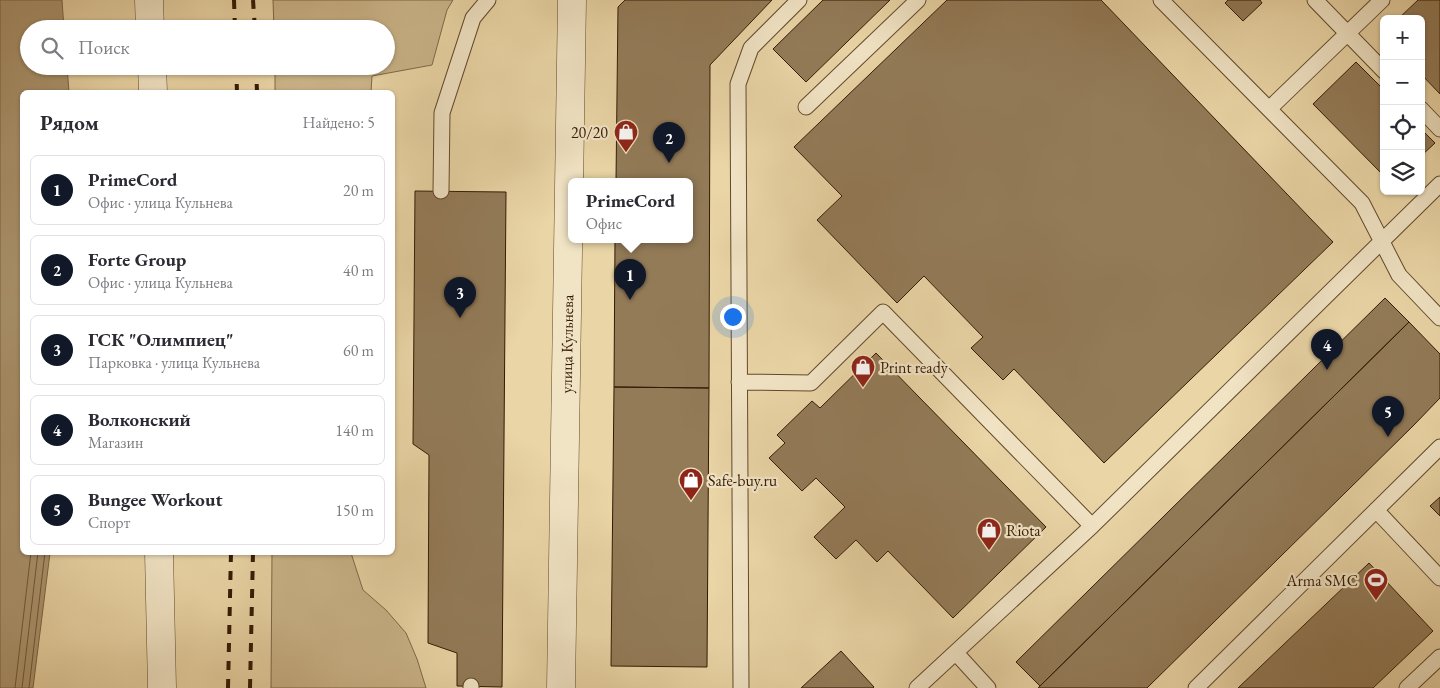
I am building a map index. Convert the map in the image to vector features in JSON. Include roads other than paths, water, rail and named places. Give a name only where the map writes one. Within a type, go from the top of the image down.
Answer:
[{"type":"street","points":[[149,0],[150,20]]},
{"type":"street","name":"улица Кульнева","points":[[569,178],[572,0]]},
{"type":"street","points":[[152,75],[152,90]]},
{"type":"street","name":"улица Кульнева","points":[[561,688],[568,243]]},
{"type":"street","points":[[159,555],[162,688]]},
{"type":"lane","points":[[441,192],[442,113],[473,18],[488,0]]},
{"type":"lane","points":[[741,688],[738,84],[751,48],[798,0]]},
{"type":"lane","points":[[806,107],[918,0]]},
{"type":"lane","points":[[1161,0],[1362,203],[1399,275],[1440,318]]},
{"type":"lane","points":[[1315,0],[1380,67]]},
{"type":"lane","points":[[1269,109],[1382,0]]},
{"type":"lane","points":[[1425,113],[1440,128]]},
{"type":"lane","points":[[918,688],[1092,526],[1440,184]]},
{"type":"lane","points":[[739,382],[811,383],[883,312],[1092,526]]},
{"type":"lane","points":[[1196,688],[1440,447]]},
{"type":"lane","points":[[1376,510],[1440,578]]},
{"type":"lane","points":[[956,653],[988,688]]},
{"type":"lane","points":[[1408,688],[1440,657]]},
{"type":"water","points":[[0,0],[62,0],[63,20],[20,20],[20,75],[68,75],[69,90],[20,90],[20,555],[50,555],[33,688],[0,688]]},
{"type":"railway","points":[[234,0],[235,20]]},
{"type":"railway","points":[[253,0],[254,20]]},
{"type":"railway","points":[[236,75],[237,90]]},
{"type":"railway","points":[[256,75],[257,90]]},
{"type":"railway","points":[[228,688],[231,555]]},
{"type":"railway","points":[[250,688],[253,555]]},
{"type":"place","name":"20/20","points":[[626,153]]},
{"type":"place","name":"Forte Group","points":[[669,163]]},
{"type":"place","name":"PrimeCord","points":[[630,300]]},
{"type":"place","name":"ГСК \"Олимпиец\"","points":[[460,318]]},
{"type":"place","name":"Волконский","points":[[1327,370]]},
{"type":"place","name":"Print ready","points":[[863,388]]},
{"type":"place","name":"Bungee Workout","points":[[1388,437]]},
{"type":"place","name":"Safe-buy.ru","points":[[691,501]]},
{"type":"place","name":"Riota","points":[[989,551]]},
{"type":"place","name":"Arma SMC","points":[[1376,601]]}]
